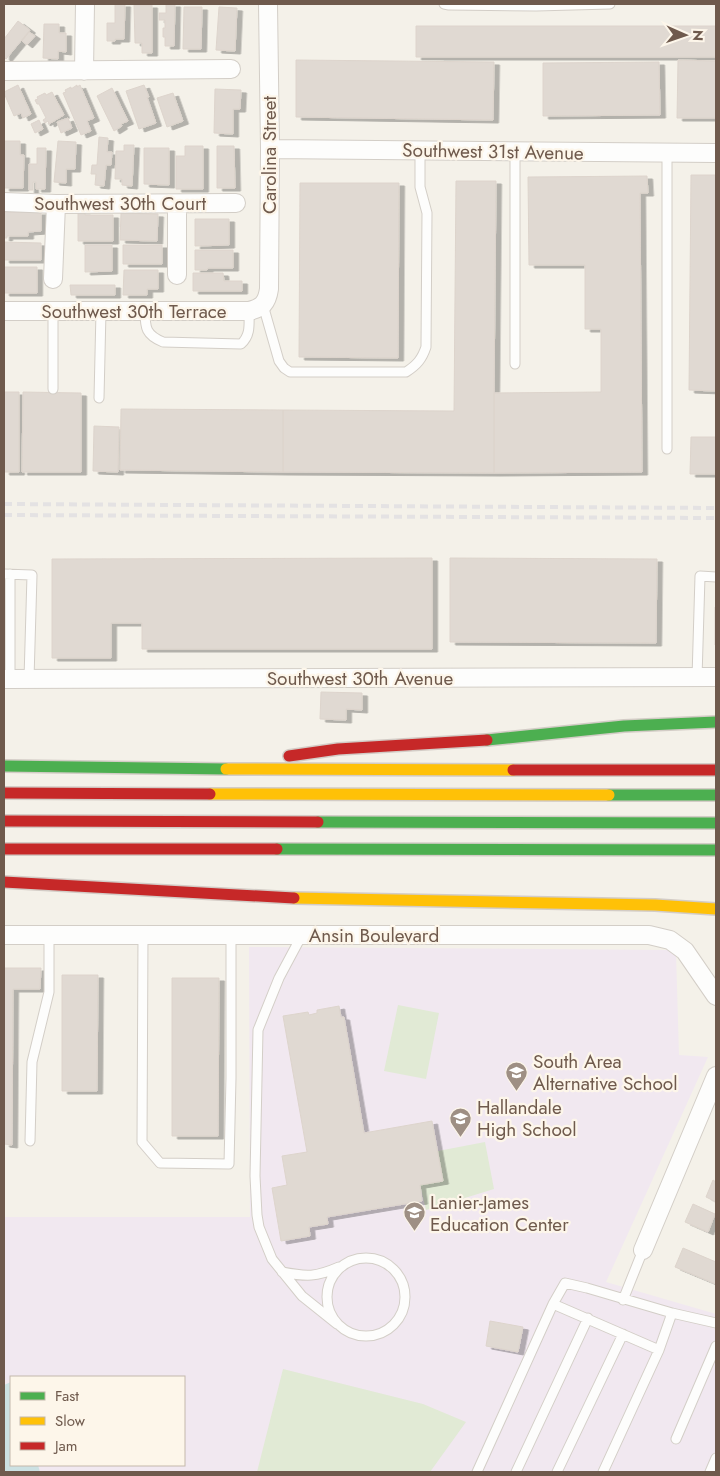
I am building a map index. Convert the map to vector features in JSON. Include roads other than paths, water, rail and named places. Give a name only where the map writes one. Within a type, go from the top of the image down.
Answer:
[{"type":"highway","points":[[198,769],[338,749],[488,740],[624,726],[716,722]]},
{"type":"highway","points":[[4,766],[198,769],[716,770]]},
{"type":"highway","points":[[4,793],[716,795]]},
{"type":"highway","points":[[4,821],[716,823]]},
{"type":"highway","points":[[4,849],[716,850]]},
{"type":"highway","points":[[4,882],[279,898],[655,905],[716,910]]},
{"type":"street","points":[[84,71],[85,4]]},
{"type":"street","name":"Carolina Street","points":[[256,308],[267,300],[269,292],[268,4]]},
{"type":"street","points":[[4,71],[231,69]]},
{"type":"street","name":"Southwest 31st Avenue","points":[[270,149],[716,153]]},
{"type":"street","name":"Southwest 30th Court","points":[[4,202],[56,204],[236,203]]},
{"type":"street","points":[[53,279],[56,204]]},
{"type":"street","points":[[177,204],[177,275]]},
{"type":"street","name":"Southwest 30th Terrace","points":[[4,311],[145,311],[256,308]]},
{"type":"street","name":"Southwest 30th Avenue","points":[[7,679],[716,678]]},
{"type":"street","name":"Ansin Boulevard","points":[[4,935],[649,935],[670,940],[685,951],[716,996]]},
{"type":"street","points":[[643,1250],[716,1076]]},
{"type":"lane","points":[[444,4],[536,6],[610,4]]},
{"type":"lane","points":[[256,308],[279,361],[290,372],[406,372],[415,366],[422,357],[426,347],[427,214],[420,187],[420,150]]},
{"type":"lane","points":[[515,151],[515,364]]},
{"type":"lane","points":[[667,449],[668,153]]},
{"type":"lane","points":[[145,311],[145,326],[149,333],[154,338],[163,342],[241,344],[247,338],[256,308]]},
{"type":"lane","points":[[100,398],[101,311]]},
{"type":"lane","points":[[53,312],[53,389]]},
{"type":"lane","points":[[7,679],[7,574],[32,575],[30,679]]},
{"type":"lane","points":[[696,678],[700,576],[716,577]]},
{"type":"lane","points":[[30,1141],[32,1062],[49,992],[49,935]]},
{"type":"lane","points":[[143,935],[142,1142],[160,1163],[229,1164],[231,935]]},
{"type":"lane","points":[[282,1272],[302,1276],[324,1274],[353,1259],[366,1257],[378,1259],[390,1265],[399,1274],[404,1286],[406,1299],[403,1312],[396,1323],[386,1332],[373,1336],[360,1336],[347,1332],[302,1296],[282,1272],[272,1259],[259,1226],[255,1176],[258,1030],[279,978],[302,935]]},
{"type":"lane","points":[[623,1300],[643,1250]]},
{"type":"lane","points":[[337,1324],[330,1312],[327,1300],[328,1287],[333,1275],[342,1266]]},
{"type":"lane","points":[[476,1472],[553,1304],[565,1283],[672,1313],[716,1323]]},
{"type":"lane","points":[[553,1304],[659,1350]]},
{"type":"lane","points":[[603,1472],[659,1350],[672,1313]]},
{"type":"lane","points":[[516,1472],[588,1318]]},
{"type":"lane","points":[[557,1472],[622,1334]]},
{"type":"lane","points":[[676,1439],[716,1346]]},
{"type":"lane","points":[[710,1472],[716,1458]]},
{"type":"railway","points":[[4,504],[716,508]]},
{"type":"railway","points":[[4,515],[716,518]]},
{"type":"place","name":"South Area Alternative School","points":[[517,1091]]},
{"type":"place","name":"Hallandale High School","points":[[461,1137]]},
{"type":"place","name":"Lanier-James Education Center","points":[[414,1232]]}]
